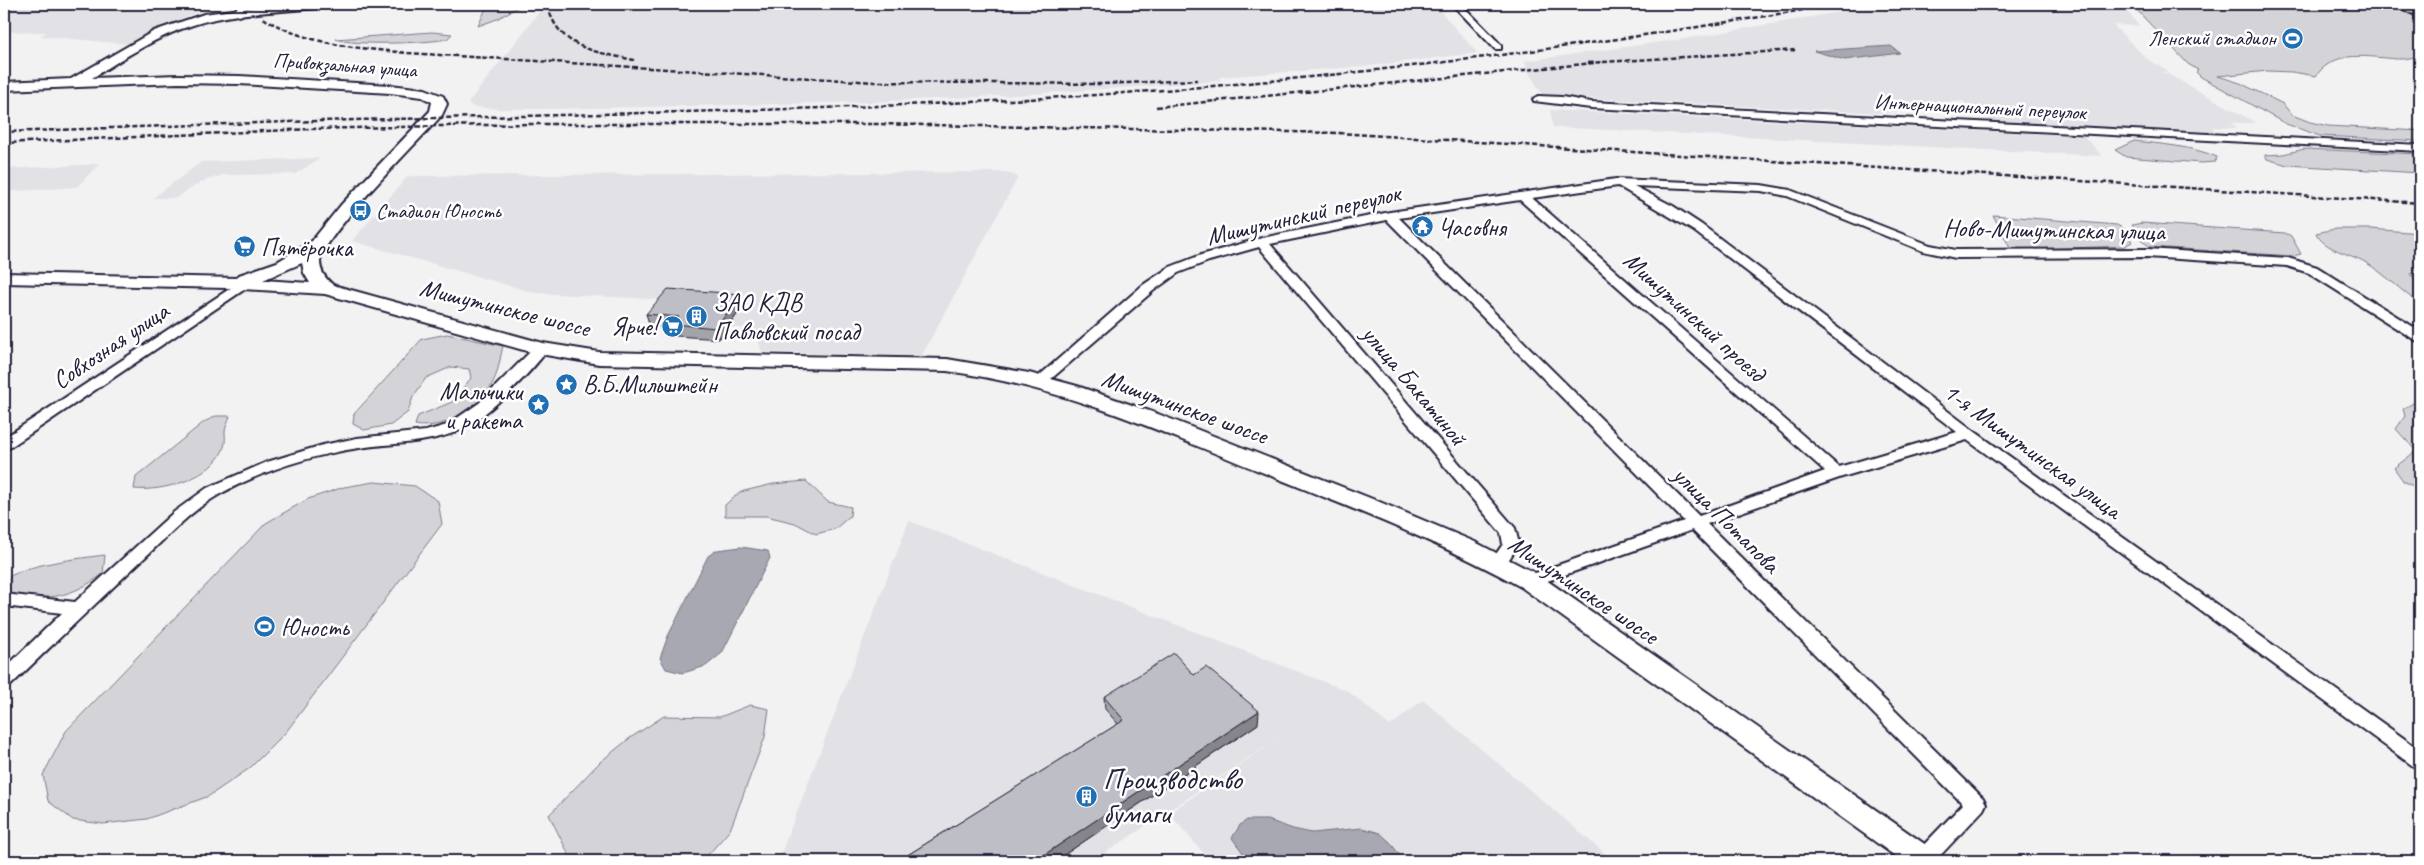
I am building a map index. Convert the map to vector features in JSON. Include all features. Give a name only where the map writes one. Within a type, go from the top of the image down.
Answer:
[{"type":"main road","points":[[74,83],[129,50],[174,28],[241,8],[318,4]]},
{"type":"main road","name":"Привокзальная улица","points":[[4,86],[240,80],[390,89],[425,93],[438,99],[440,104],[437,112],[378,175],[318,245],[311,259],[312,274],[326,289]]},
{"type":"main road","points":[[4,278],[235,283],[278,269],[301,257],[318,245]]},
{"type":"main road","name":"Мишутинское шоссе","points":[[235,283],[326,289],[541,349],[599,358],[947,365],[993,371],[1039,382],[1151,420],[1410,522],[1498,563],[1530,581],[1924,861]]},
{"type":"street","points":[[1456,4],[1498,47]]},
{"type":"street","points":[[2397,4],[2420,14]]},
{"type":"street","name":"Интернациональный переулок","points":[[1538,99],[1740,113],[2420,148]]},
{"type":"street","name":"Мишутинский переулок","points":[[1039,382],[1148,288],[1174,270],[1204,258],[1262,242],[1390,216],[1616,182]]},
{"type":"street","name":"Ново-Мишутинская улица","points":[[1616,182],[1762,188],[1790,193],[1940,252],[1956,254],[2147,253],[2288,262],[2313,270],[2420,337]]},
{"type":"street","name":"1-я Мишутинская улица","points":[[1616,182],[1669,209],[1705,232],[1969,434],[2420,760]]},
{"type":"street","name":"Мишутинский проезд","points":[[1521,195],[1604,266],[1836,473]]},
{"type":"street","name":"улица Потапова","points":[[1390,216],[1976,804],[1924,861]]},
{"type":"street","name":"улица Бакатиной","points":[[1262,242],[1509,532],[1511,544],[1498,563]]},
{"type":"street","name":"Совхозная улица","points":[[4,446],[235,283]]},
{"type":"street","points":[[4,680],[78,609],[194,504],[224,486],[280,463],[358,443],[407,438],[438,432],[464,422],[486,404],[541,349]]},
{"type":"street","points":[[1530,581],[1836,473],[1969,434]]},
{"type":"street","points":[[4,600],[78,609]]},
{"type":"shaded area","points":[[4,4],[215,4],[126,44],[40,36],[46,32],[4,32]]},
{"type":"shaded area","points":[[488,4],[523,4],[497,19],[478,26]]},
{"type":"shaded area","points":[[555,4],[1434,4],[1477,53],[1369,66],[1219,77],[1220,81],[1017,95],[870,102],[547,109],[473,107],[468,103],[543,7]]},
{"type":"shaded area","points":[[1886,4],[2121,4],[2139,26],[2113,25],[2147,59],[2169,71],[2158,73],[2166,73],[2257,123],[2232,123],[2237,128],[2213,127],[2215,133],[1992,122],[1962,101],[1922,105],[1928,109],[1882,113],[1543,96],[1528,71],[1525,61],[1690,38]]},
{"type":"shaded area","name":"Ленский стадион","points":[[2131,4],[2387,4],[2420,19],[2420,56],[2401,59],[2363,56],[2344,58],[2335,60],[2316,76],[2268,71],[2218,76],[2240,83],[2283,104],[2292,115],[2310,122],[2328,126],[2420,131],[2420,141],[2320,136],[2286,124],[2201,77],[2196,72],[2198,70],[2188,64]]},
{"type":"shaded area","points":[[432,32],[452,34],[447,39],[408,43],[357,43],[336,39]]},
{"type":"shaded area","points":[[1891,46],[1900,53],[1845,60],[1814,51]]},
{"type":"shaded area","points":[[1550,110],[2084,136],[2102,156],[1553,127]]},
{"type":"shaded area","points":[[2134,141],[2186,148],[2217,157],[2215,162],[2201,163],[2126,157],[2115,150]]},
{"type":"shaded area","points":[[2304,149],[2420,154],[2420,173],[2287,165],[2267,159],[2265,155],[2283,154]]},
{"type":"shaded area","points":[[321,158],[295,174],[223,175],[201,182],[176,198],[153,198],[201,162]]},
{"type":"shaded area","points":[[99,164],[77,187],[4,192],[4,169]]},
{"type":"shaded area","points":[[1006,172],[1018,177],[921,357],[762,352],[754,329],[728,327],[719,339],[676,336],[682,328],[650,326],[670,300],[535,293],[352,241],[408,176]]},
{"type":"shaded area","points":[[1993,215],[2117,225],[2126,230],[2132,242],[2125,246],[2011,250]]},
{"type":"shaded area","points":[[2142,223],[2285,233],[2291,236],[2301,254],[2293,256],[2151,247],[2143,242],[2132,225]]},
{"type":"shaded area","points":[[2335,229],[2371,229],[2420,233],[2420,272],[2411,274],[2420,288],[2420,304],[2365,262],[2331,247],[2320,239],[2316,233]]},
{"type":"shaded area","points":[[447,334],[503,346],[496,376],[489,390],[472,408],[450,421],[426,426],[415,425],[418,416],[452,402],[471,378],[469,369],[451,367],[426,378],[413,397],[408,412],[391,425],[364,430],[353,424],[354,414],[422,339]]},
{"type":"shaded area","points":[[2420,399],[2420,489],[2404,482],[2394,468],[2416,451],[2396,429],[2405,416],[2403,409]]},
{"type":"shaded area","points":[[216,416],[230,416],[225,431],[224,447],[210,467],[199,475],[173,485],[159,488],[134,489],[136,477],[204,422]]},
{"type":"shaded area","points":[[806,481],[828,502],[851,507],[850,516],[835,529],[816,534],[795,523],[766,516],[725,516],[725,505],[740,492],[773,484]]},
{"type":"shaded area","name":"Юность","points":[[374,482],[415,486],[438,501],[442,524],[286,732],[250,768],[209,796],[147,819],[103,824],[73,820],[48,801],[43,775],[66,731],[266,523],[308,499],[344,487]]},
{"type":"shaded area","points":[[909,521],[1348,691],[1390,726],[1423,700],[1614,861],[1210,861],[1169,813],[1286,733],[1093,861],[778,861]]},
{"type":"shaded area","points":[[741,547],[768,551],[770,558],[722,653],[706,666],[683,673],[666,669],[660,658],[668,636],[708,556],[717,550]]},
{"type":"shaded area","points":[[105,555],[103,574],[79,589],[56,596],[44,597],[4,592],[6,580],[16,573],[54,562]]},
{"type":"shaded area","points":[[750,705],[769,709],[765,737],[730,830],[707,856],[692,861],[572,861],[549,815],[600,762],[630,738],[664,716],[720,717]]},
{"type":"shaded area","points":[[1247,820],[1268,820],[1293,829],[1312,833],[1362,828],[1380,833],[1390,842],[1404,861],[1249,861],[1232,838],[1240,825]]},
{"type":"building","points":[[668,289],[741,294],[716,328],[673,324],[679,317],[646,314]]},
{"type":"building","name":"Производство бумаги","points":[[1174,653],[1194,675],[1206,667],[1259,711],[1035,861],[898,861],[1124,720],[1104,697]]},
{"type":"railway","points":[[4,132],[304,121],[818,108],[1067,97],[1323,76],[1495,56],[1667,32],[1838,4]]},
{"type":"railway","points":[[548,6],[553,20],[560,31],[570,40],[593,51],[634,60]]},
{"type":"railway","points":[[263,18],[280,27],[315,40],[352,47],[408,53],[875,82],[1101,84],[1197,80]]},
{"type":"railway","points":[[1588,63],[1797,50]]},
{"type":"railway","points":[[1156,107],[1594,63]]},
{"type":"railway","points":[[4,143],[310,129],[529,124],[876,124],[1339,133],[2420,203]]},
{"type":"place","name":"Ленский стадион","points":[[2292,38]]},
{"type":"place","name":"Стадион Юность","points":[[360,211]]},
{"type":"place","name":"Часовня","points":[[1422,227]]},
{"type":"place","name":"Пятёрочка","points":[[245,247]]},
{"type":"place","name":"ЗАО КДВ Павловский посад","points":[[697,316]]},
{"type":"place","name":"Ярче!","points":[[673,326]]},
{"type":"place","name":"В.Б.Мильштейн","points":[[567,384]]},
{"type":"place","name":"Мальчики и ракета","points":[[538,405]]},
{"type":"place","name":"Юность","points":[[265,627]]},
{"type":"place","name":"Производство бумаги","points":[[1087,796]]}]
